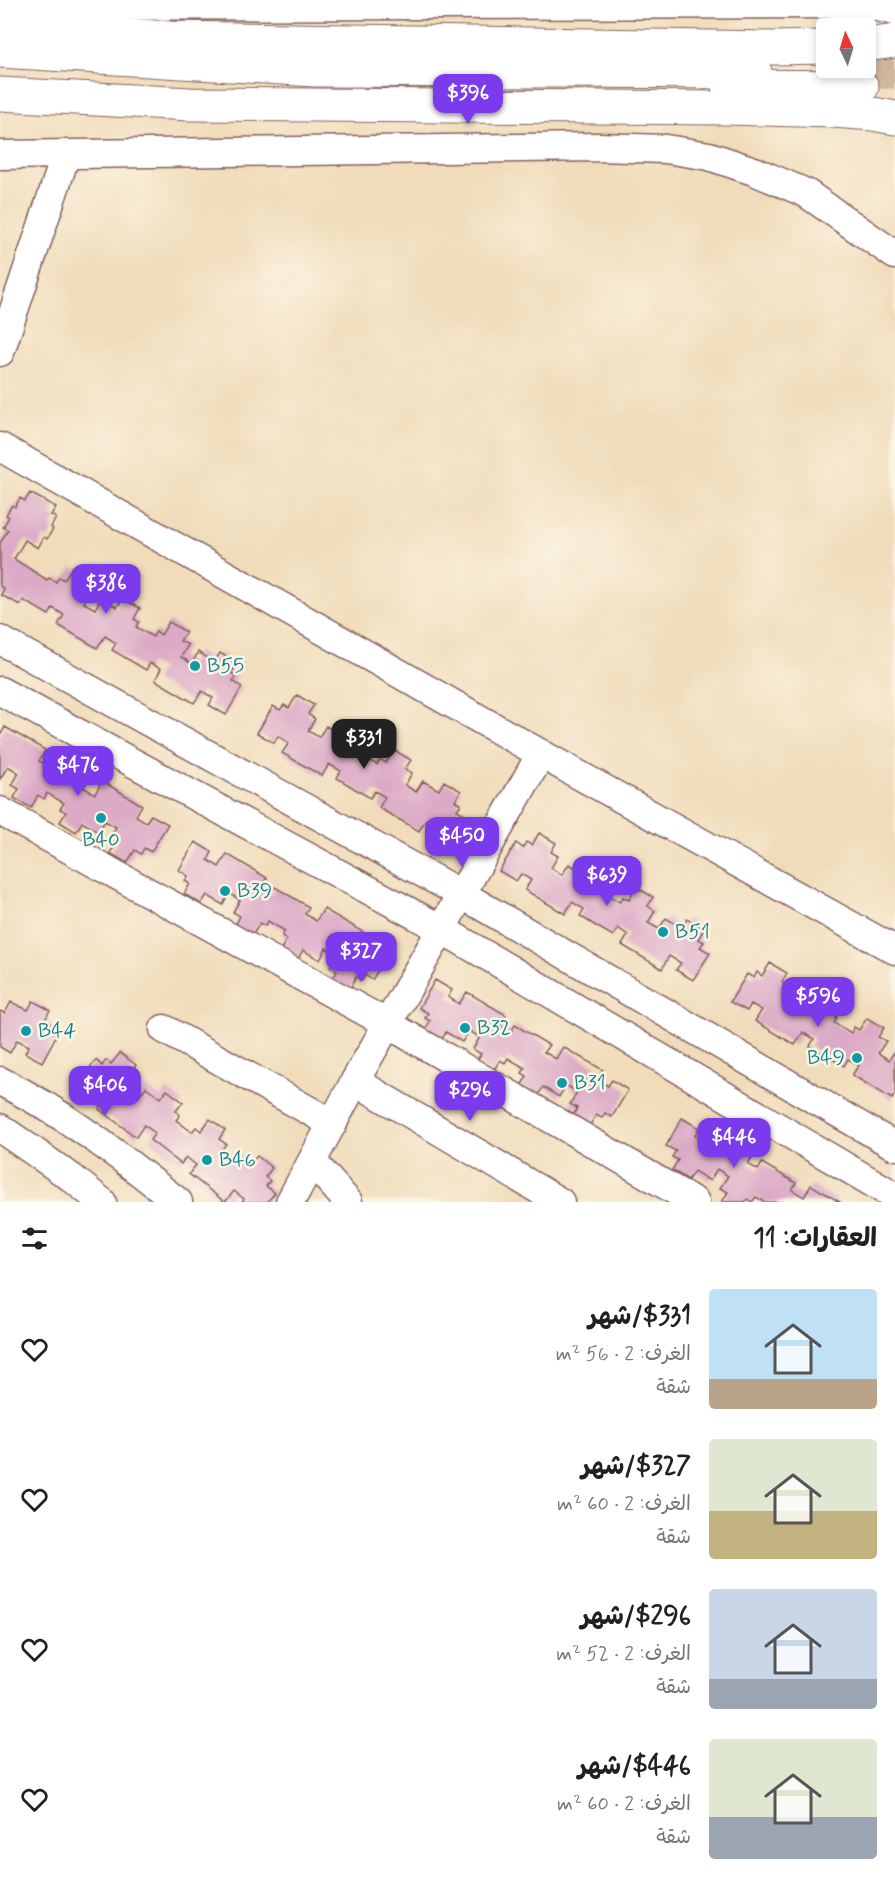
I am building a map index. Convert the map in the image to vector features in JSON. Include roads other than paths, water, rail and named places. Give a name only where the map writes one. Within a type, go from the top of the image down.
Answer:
[{"type":"highway","points":[[0,28],[171,38],[286,41],[816,47]]},
{"type":"highway","points":[[876,57],[895,41]]},
{"type":"highway","points":[[0,51],[315,70],[816,68]]},
{"type":"highway","points":[[0,78],[242,88],[470,85],[816,70]]},
{"type":"highway","points":[[0,94],[190,104],[726,108],[833,111],[895,118]]},
{"type":"street","points":[[0,6],[324,3],[864,4],[895,11]]},
{"type":"street","points":[[0,155],[551,147],[666,149],[709,156],[754,171],[807,193],[895,255]]},
{"type":"street","points":[[0,352],[66,154]]},
{"type":"street","points":[[0,447],[541,754],[895,950]]},
{"type":"street","points":[[0,640],[461,894],[895,1146]]},
{"type":"street","points":[[0,691],[443,930],[895,1196]]},
{"type":"street","points":[[290,1202],[355,1081],[443,930],[541,754]]},
{"type":"street","points":[[0,811],[388,1024],[695,1202]]},
{"type":"street","points":[[164,1029],[333,1124]]},
{"type":"street","points":[[0,1081],[37,1099],[103,1143],[178,1202]]},
{"type":"street","points":[[355,1081],[560,1202]]},
{"type":"street","points":[[0,1128],[72,1178],[102,1202]]},
{"type":"street","points":[[313,1162],[348,1202]]},
{"type":"tunnel","points":[[876,72],[895,72]]},
{"type":"place","name":"B55","points":[[195,666]]},
{"type":"place","name":"B40","points":[[101,818]]},
{"type":"place","name":"B39","points":[[225,891]]},
{"type":"place","name":"B51","points":[[663,932]]},
{"type":"place","name":"B32","points":[[465,1028]]},
{"type":"place","name":"B44","points":[[26,1031]]},
{"type":"place","name":"B49","points":[[857,1058]]},
{"type":"place","name":"B31","points":[[562,1083]]},
{"type":"place","name":"B46","points":[[207,1160]]}]
